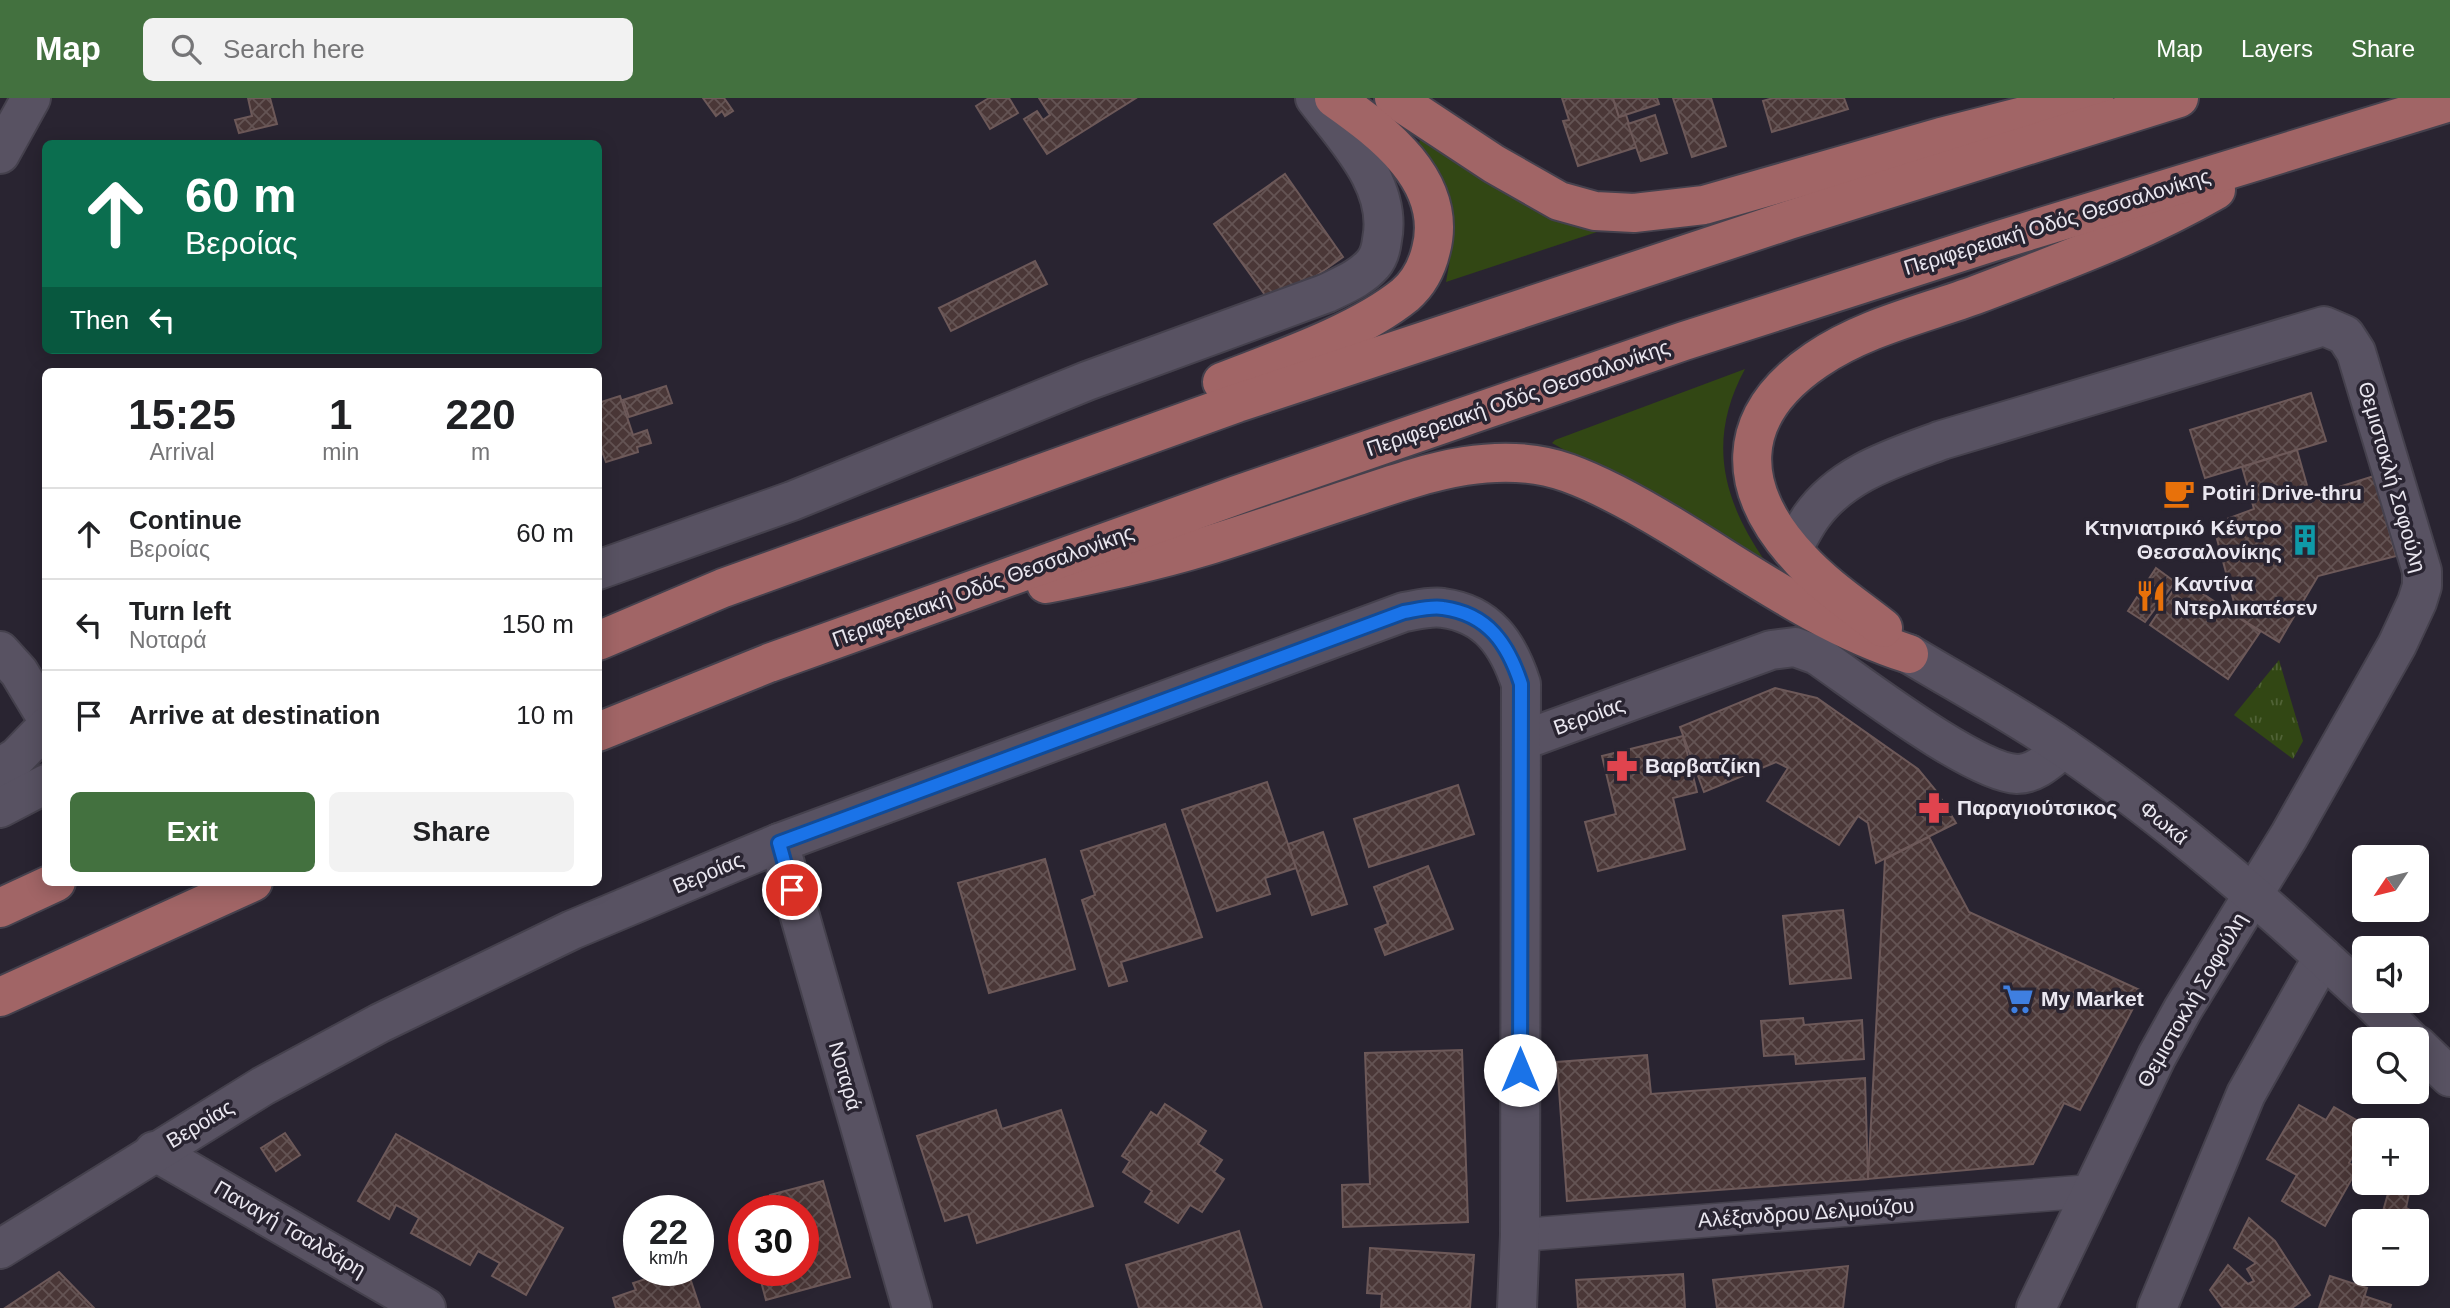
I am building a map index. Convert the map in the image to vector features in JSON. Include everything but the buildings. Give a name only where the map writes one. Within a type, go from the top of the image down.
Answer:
[{"type":"highway","points":[[830,549],[871,523],[941,490],[1307,348],[1379,312],[1406,294],[1427,266],[1433,242],[1432,215],[1424,188],[1412,166],[1394,144],[1334,98]]},
{"type":"highway","points":[[1394,98],[1494,164],[1559,201],[1595,211],[1634,213],[1704,205],[1941,137],[2094,98]]},
{"type":"highway","points":[[602,639],[723,588],[1250,398],[1789,220],[2179,98]]},
{"type":"highway","name":"Περιφερειακή Οδός Θεσσαλονίκης","points":[[602,730],[769,663],[1276,481],[1760,315],[2450,102]]},
{"type":"highway","points":[[1909,654],[1885,630],[1815,574],[1792,550],[1773,526],[1756,492],[1752,447],[1758,425],[1782,390],[1817,359],[1868,333],[2059,264],[2127,236],[2195,202],[2282,152]]},
{"type":"highway","points":[[920,609],[1125,568],[1206,546],[1424,474],[1482,464],[1527,464],[1566,472],[1593,483],[1649,512],[1822,616],[1874,643],[1909,654]]},
{"type":"highway","points":[[0,908],[47,886]]},
{"type":"highway","points":[[0,997],[244,886]]},
{"type":"street","points":[[0,154],[31,98]]},
{"type":"street","points":[[602,569],[792,501],[1087,381],[1327,293],[1358,277],[1374,264],[1380,252],[1384,231],[1382,210],[1368,170],[1315,98]]},
{"type":"street","name":"Θεμιστοκλή Σοφούλη","points":[[1792,550],[1811,517],[1826,499],[1864,471],[1942,440],[2323,326],[2346,335],[2357,352],[2422,571],[2422,586],[2417,602],[2385,666],[2289,836],[2157,1056],[2036,1308]]},
{"type":"street","name":"Βεροίας","points":[[0,1249],[263,1086],[460,983],[572,930],[779,843],[1404,612],[1441,607],[1469,614],[1494,632],[1512,658],[1521,684],[1521,741],[1771,650],[1795,647],[1817,655],[1958,750],[1998,769],[2017,774],[2029,772],[2039,768],[2064,748]]},
{"type":"street","points":[[0,651],[19,672],[42,710]]},
{"type":"street","name":"Φωκά","points":[[1909,654],[2064,748],[2127,794],[2252,895],[2352,984]]},
{"type":"street","points":[[0,768],[17,757],[42,731]]},
{"type":"street","points":[[1517,1308],[1520,1235],[1521,741]]},
{"type":"street","points":[[0,808],[42,786]]},
{"type":"street","name":"Νοταρά","points":[[779,843],[912,1308]]},
{"type":"street","points":[[2157,1308],[2246,1094],[2323,957]]},
{"type":"street","points":[[2383,1013],[2397,1027]]},
{"type":"street","points":[[2429,1057],[2450,1077]]},
{"type":"street","name":"Παναγή Τσαλδάρη","points":[[155,1151],[426,1308]]},
{"type":"street","name":"Αλέξανδρου Δελμούζου","points":[[1520,1235],[2092,1191]]},
{"type":"green space","points":[[1421,139],[1609,228],[1446,282],[1452,241],[1449,201],[1439,174],[1419,142]]},
{"type":"green space","points":[[1745,369],[1733,395],[1726,420],[1723,444],[1725,468],[1738,515],[1765,563],[1552,443],[1555,440]]},
{"type":"green space","points":[[2279,660],[2303,741],[2293,759],[2234,715]]},
{"type":"place","name":"Potiri Drive-thru","points":[[2179,493]]},
{"type":"place","name":"Κτηνιατρικό Κέντρο Θεσσαλονίκης","points":[[2305,540]]},
{"type":"place","name":"Καντίνα Ντερλικατέσεν","points":[[2151,596]]},
{"type":"place","name":"Βαρβατζίκη","points":[[1622,766]]},
{"type":"place","name":"Παραγιούτσικος","points":[[1934,808]]},
{"type":"place","name":"My Market","points":[[2018,999]]},
{"type":"route","points":[[792,890],[779,843],[1404,612],[1441,607],[1469,614],[1494,632],[1512,658],[1521,684],[1520,1070]]}]
